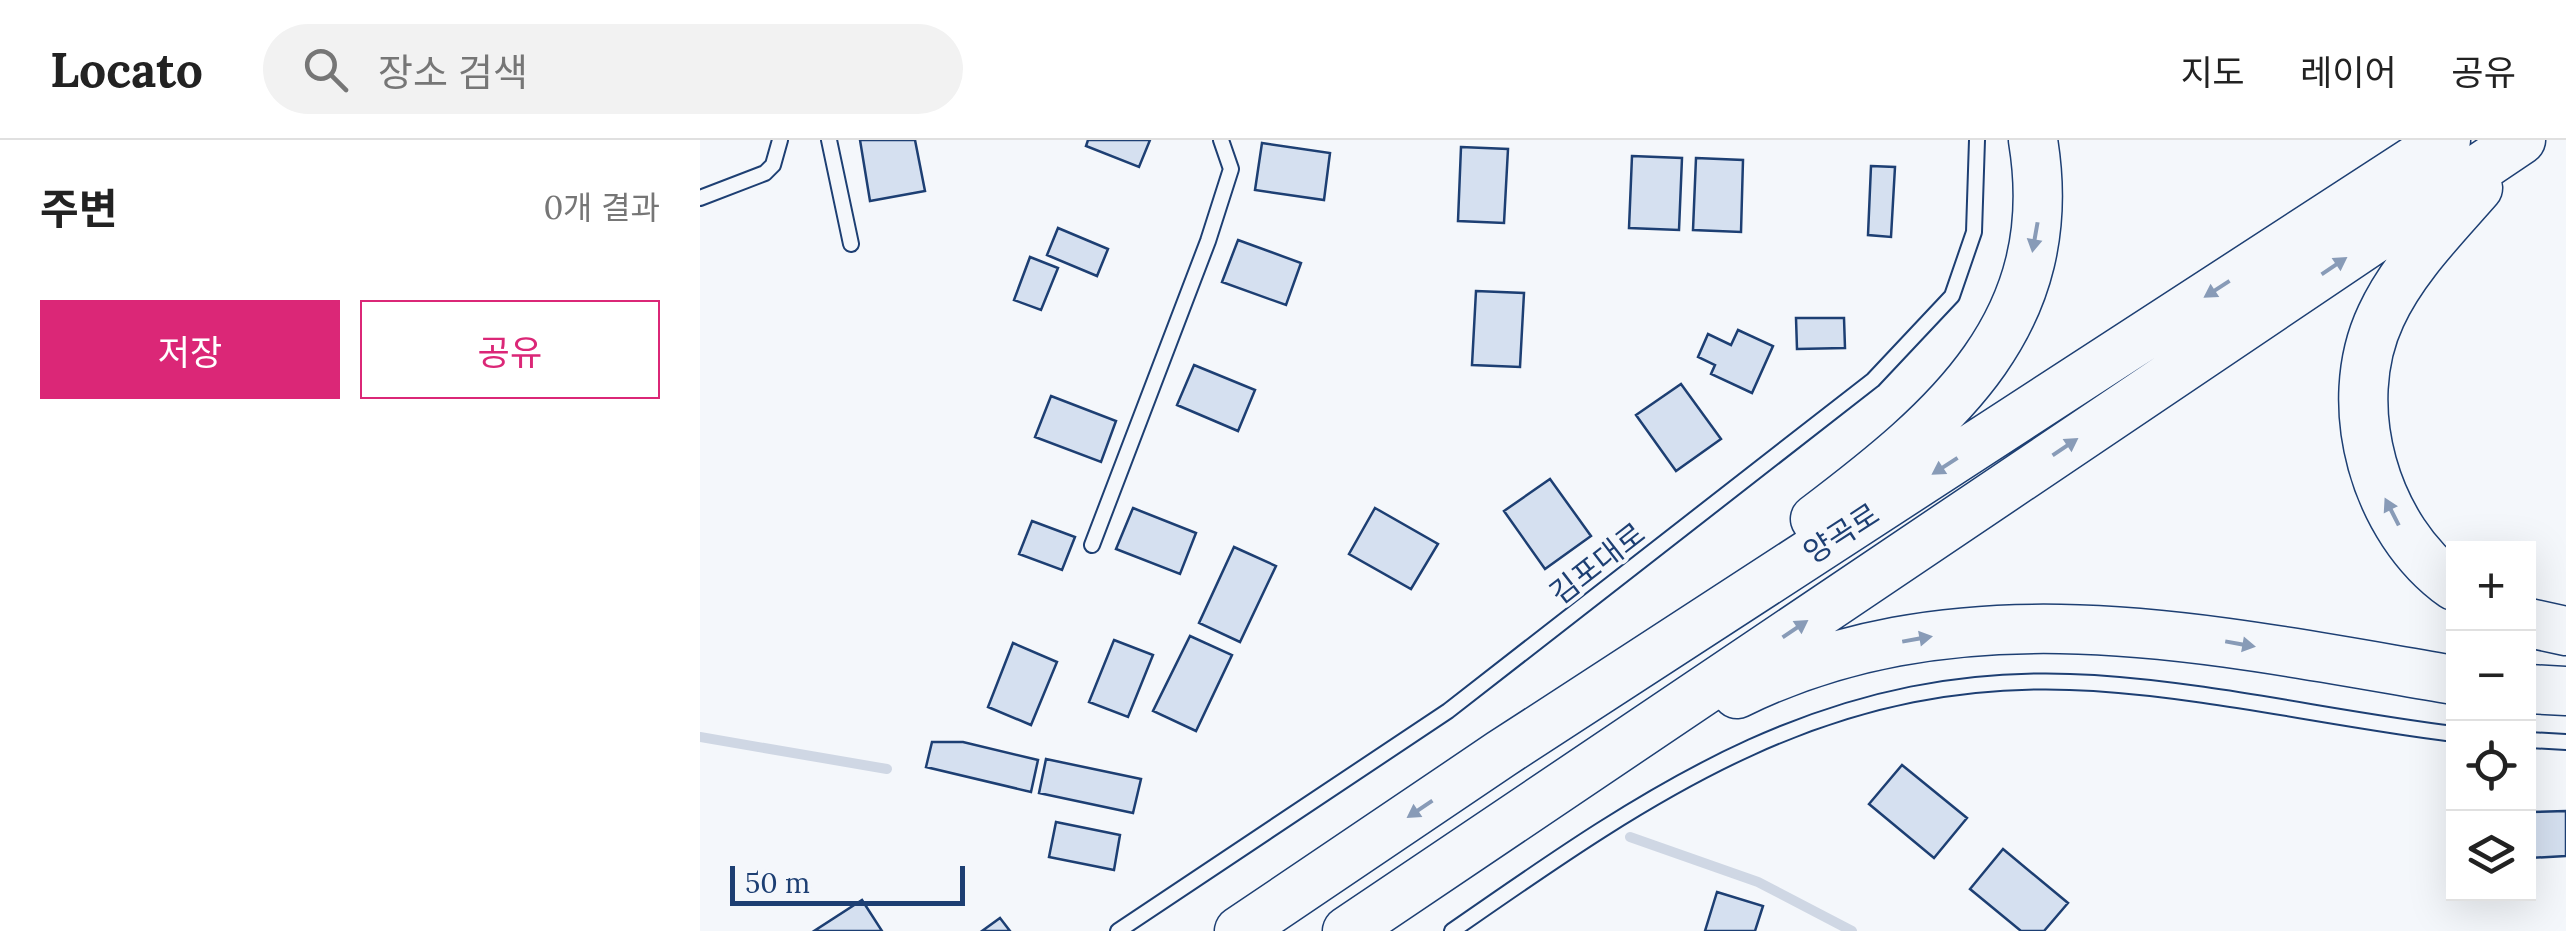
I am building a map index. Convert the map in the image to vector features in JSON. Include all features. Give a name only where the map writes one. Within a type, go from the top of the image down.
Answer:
[{"type":"highway","points":[[1501,754],[1832,506],[1962,393],[2006,333],[2030,267],[2039,215],[2033,140]]},
{"type":"highway","name":"양곡로","points":[[1239,931],[1501,754],[2446,140]]},
{"type":"highway","points":[[2446,578],[2406,539],[2384,498],[2368,450],[2364,398],[2369,355],[2380,316],[2408,273],[2520,140]]},
{"type":"highway","name":"양곡로","points":[[1347,931],[2520,140]]},
{"type":"highway","points":[[2536,625],[2566,631]]},
{"type":"highway","points":[[1453,859],[1716,704],[1776,675],[1916,638],[1982,630],[2132,629],[2446,679]]},
{"type":"highway","points":[[2536,689],[2566,691]]},
{"type":"lane","points":[[700,198],[765,172],[773,165],[780,140]]},
{"type":"lane","points":[[829,140],[851,244]]},
{"type":"lane","points":[[1092,546],[1213,226],[1231,169],[1221,140]]},
{"type":"lane","name":"김포대로","points":[[1118,931],[1448,710],[1873,380],[1937,316],[1963,272],[1979,200],[1977,140]]},
{"type":"lane","points":[[1452,931],[1532,875],[1717,760],[1812,719],[1916,692],[1972,684],[2092,683],[2446,733]]},
{"type":"lane","points":[[2536,740],[2566,742]]},
{"type":"building","points":[[860,140],[915,140],[925,191],[870,201]]},
{"type":"building","points":[[1088,140],[1150,140],[1139,167],[1086,146]]},
{"type":"building","points":[[1262,143],[1330,153],[1324,200],[1255,190]]},
{"type":"building","points":[[1461,147],[1508,149],[1504,223],[1458,221]]},
{"type":"building","points":[[1632,156],[1682,158],[1679,230],[1629,228]]},
{"type":"building","points":[[1696,158],[1743,160],[1741,232],[1693,230]]},
{"type":"building","points":[[1871,166],[1895,167],[1891,237],[1868,235]]},
{"type":"building","points":[[1058,228],[1108,249],[1097,276],[1047,255]]},
{"type":"building","points":[[1238,240],[1301,263],[1286,305],[1222,282]]},
{"type":"building","points":[[1030,257],[1058,268],[1041,310],[1014,300]]},
{"type":"building","points":[[1476,291],[1524,293],[1520,367],[1472,365]]},
{"type":"building","points":[[1796,318],[1844,318],[1845,348],[1797,349]]},
{"type":"building","points":[[1738,330],[1773,346],[1752,393],[1711,374],[1715,365],[1698,357],[1708,334],[1731,345]]},
{"type":"building","points":[[1194,365],[1255,390],[1238,431],[1177,405]]},
{"type":"building","points":[[1681,384],[1721,439],[1676,471],[1636,415]]},
{"type":"building","points":[[1051,396],[1116,421],[1101,462],[1035,437]]},
{"type":"building","points":[[1550,479],[1591,536],[1545,569],[1504,511]]},
{"type":"building","points":[[1133,508],[1196,533],[1180,574],[1116,549]]},
{"type":"building","points":[[1375,508],[1438,544],[1411,589],[1349,554]]},
{"type":"building","points":[[1032,521],[1075,537],[1062,570],[1019,554]]},
{"type":"building","points":[[1234,547],[1276,566],[1240,642],[1199,623]]},
{"type":"building","points":[[1190,636],[1232,655],[1196,731],[1153,711]]},
{"type":"building","points":[[1114,640],[1153,655],[1128,717],[1089,702]]},
{"type":"building","points":[[1013,643],[1057,662],[1031,725],[988,707]]},
{"type":"building","points":[[932,742],[963,742],[1038,760],[1031,792],[926,767]]},
{"type":"building","points":[[1046,759],[1141,779],[1133,813],[1039,793]]},
{"type":"building","points":[[1902,765],[1967,818],[1934,858],[1869,804]]},
{"type":"building","points":[[2566,811],[2566,856],[2536,858],[2536,812]]},
{"type":"building","points":[[1056,822],[1120,835],[1114,870],[1049,857]]},
{"type":"building","points":[[2003,849],[2068,903],[2044,931],[2021,931],[1970,889]]},
{"type":"building","points":[[1717,892],[1763,906],[1755,931],[1705,931]]},
{"type":"building","points":[[862,900],[882,931],[814,931]]},
{"type":"building","points":[[1000,918],[1010,931],[982,931]]},
{"type":"waterway","points":[[700,737],[887,769]]},
{"type":"waterway","points":[[1630,837],[1758,882],[1852,931]]}]
